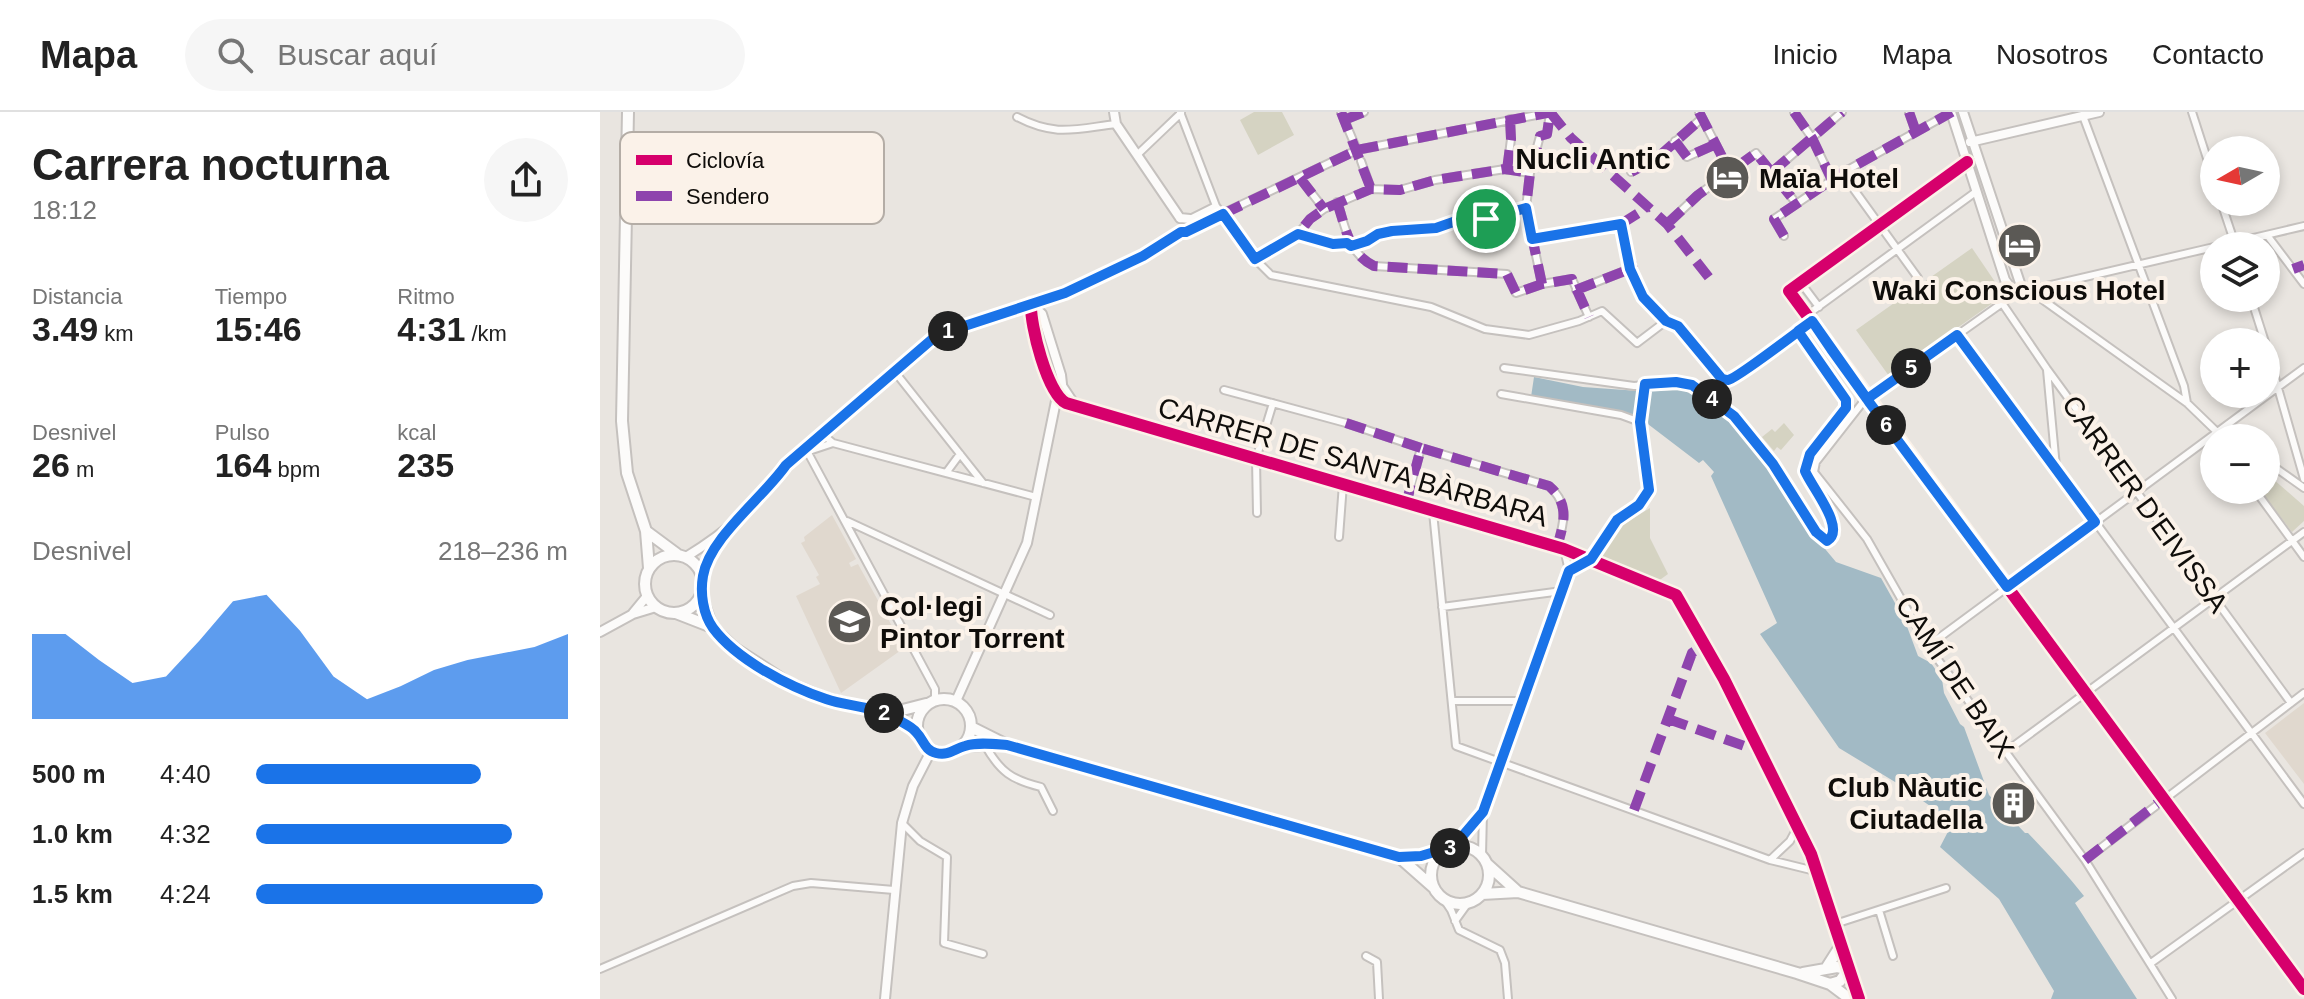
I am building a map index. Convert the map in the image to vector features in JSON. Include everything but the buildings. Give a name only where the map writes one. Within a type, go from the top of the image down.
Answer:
[{"type":"main road","points":[[628,112],[628,132]]},
{"type":"main road","points":[[626,224],[622,421],[627,473],[646,531],[649,568],[645,582],[647,596],[656,607],[712,627],[734,648],[788,683],[824,698],[887,714],[917,732]]},
{"type":"main road","points":[[646,531],[694,562],[703,577],[701,596],[712,627]]},
{"type":"main road","points":[[649,568],[662,557],[682,556]]},
{"type":"main road","points":[[676,613],[691,608],[701,596]]},
{"type":"main road","points":[[887,714],[932,702],[956,701],[967,712],[971,727],[963,746]]},
{"type":"main road","points":[[932,702],[918,716],[917,732],[920,741],[931,751],[948,754],[963,746],[984,743],[1007,745]]},
{"type":"main road","points":[[971,727],[1007,745],[1399,857],[1421,856],[1454,846],[1472,848],[1518,892]]},
{"type":"main road","points":[[1434,888],[1432,867],[1443,851]]},
{"type":"main road","points":[[1399,857],[1443,898],[1458,904],[1468,903],[1482,894],[1518,892],[1797,973],[1830,984],[1850,999]]},
{"type":"main road","points":[[1482,894],[1489,875],[1485,860]]},
{"type":"main road","points":[[1827,967],[1841,945]]},
{"type":"main road","points":[[1797,973],[1827,967],[1848,970],[1840,981],[1830,984]]},
{"type":"street","points":[[1114,112],[1116,124],[1180,218],[1191,223],[1223,214],[1357,150],[1551,112],[1547,134],[1540,136],[1530,173],[1526,208],[1542,284]]},
{"type":"street","points":[[1137,155],[1181,112],[1216,206],[1255,259],[1271,275],[1431,307],[1485,329],[1529,335],[1602,311],[1637,343],[1666,321]]},
{"type":"street","points":[[1341,112],[1357,150]]},
{"type":"street","points":[[1344,120],[1364,112]]},
{"type":"street","points":[[1794,112],[1812,138],[1832,180]]},
{"type":"street","points":[[1772,172],[1842,112]]},
{"type":"street","points":[[1909,112],[1916,132]]},
{"type":"street","points":[[1784,236],[1774,219],[1842,173],[1952,112],[2005,280],[2011,288],[2026,289],[2200,251]]},
{"type":"street","points":[[1963,112],[1999,223],[2026,289],[2187,403],[2208,424]]},
{"type":"street","points":[[1962,146],[1972,141],[2099,112]]},
{"type":"street","points":[[2192,112],[2200,137]]},
{"type":"street","points":[[1631,172],[1657,158],[1700,115],[1730,172]]},
{"type":"street","points":[[2083,116],[2184,386],[2187,403]]},
{"type":"street","points":[[1017,117],[1038,128],[1060,131],[1116,124]]},
{"type":"street","points":[[1507,170],[1510,119]]},
{"type":"street","points":[[1675,141],[1687,157],[1714,145]]},
{"type":"street","points":[[1667,224],[1698,195],[1756,153],[1796,203]]},
{"type":"street","points":[[1361,161],[1371,189]]},
{"type":"street","points":[[1967,162],[1789,291],[2304,989]]},
{"type":"street","points":[[1255,259],[1298,234],[1324,209],[1371,189],[1400,190],[1435,180],[1507,170],[1530,173]]},
{"type":"street","points":[[1842,173],[1918,278]]},
{"type":"street","points":[[1300,178],[1324,209]]},
{"type":"street","points":[[1532,239],[1621,224],[1630,269],[1643,297],[1666,321],[1678,326],[1717,373],[1727,380],[1798,331],[1819,307],[1896,250],[1977,191],[1988,187]]},
{"type":"street","points":[[1337,202],[1351,246],[1361,260],[1374,266],[1507,274],[1516,293],[1542,284],[1572,279],[1589,317]]},
{"type":"street","points":[[682,556],[723,534],[756,503],[786,465],[937,335],[1062,294],[1143,256],[1216,206]]},
{"type":"street","points":[[1298,234],[1351,246],[1378,234],[1436,228],[1456,221],[1486,219],[1526,208]]},
{"type":"street","points":[[1180,218],[1177,225],[1181,232]]},
{"type":"street","points":[[1988,227],[1999,223]]},
{"type":"street","points":[[2279,232],[2304,226]]},
{"type":"street","points":[[2280,252],[2304,284]]},
{"type":"street","points":[[2293,269],[2304,265]]},
{"type":"street","points":[[1576,290],[1630,269]]},
{"type":"street","points":[[1801,283],[1819,307]]},
{"type":"street","points":[[1867,399],[2026,289]]},
{"type":"street","points":[[1042,314],[1044,308],[1062,294]]},
{"type":"street","name":"CARRER D'EIVISSA","points":[[2002,303],[2291,703]]},
{"type":"street","points":[[1031,304],[1042,314],[1062,384],[1076,405]]},
{"type":"street","points":[[1031,304],[1030,322],[1057,396]]},
{"type":"street","points":[[1504,368],[1645,388],[1676,382],[1692,385],[1734,416],[1773,464],[1816,532],[1827,541],[1833,538],[1835,532],[1832,521],[1805,471],[1810,454],[1846,408],[1846,400],[1798,331]]},
{"type":"street","points":[[1957,335],[2304,804]]},
{"type":"street","points":[[2280,386],[2304,368]]},
{"type":"street","points":[[2047,369],[2057,470]]},
{"type":"street","points":[[895,372],[983,483]]},
{"type":"street","points":[[956,701],[1027,543],[1062,384]]},
{"type":"street","points":[[1569,571],[1591,559],[1617,520],[1639,505],[1649,490],[1640,420],[1645,388]]},
{"type":"street","points":[[1224,390],[1346,423],[1549,486],[1558,493],[1566,517],[1560,548],[1569,571],[1483,812],[1454,846]]},
{"type":"street","points":[[2280,391],[2304,479]]},
{"type":"street","points":[[1501,394],[1640,420]]},
{"type":"street","name":"CARRER DE SANTA BÀRBARA","points":[[1057,396],[1060,400],[1100,413],[1560,548],[1676,595],[1724,679],[1798,826]]},
{"type":"street","name":"CAMÍ DE BAIX","points":[[1867,399],[1838,431],[1816,462],[1814,472],[1867,539],[1928,646],[2085,860],[2172,999]]},
{"type":"street","points":[[1256,459],[1273,403]]},
{"type":"street","points":[[2233,424],[2253,408]]},
{"type":"street","points":[[826,429],[827,438],[833,443],[1036,497]]},
{"type":"street","points":[[813,461],[826,429]]},
{"type":"street","points":[[803,452],[833,443]]},
{"type":"street","points":[[1406,504],[1421,448]]},
{"type":"street","points":[[1928,646],[2200,448]]},
{"type":"street","points":[[803,452],[813,461],[847,521],[935,689],[932,702]]},
{"type":"street","points":[[946,473],[960,454]]},
{"type":"street","name":"CARRER DE SANTA BÀRBARA","points":[[1256,459],[1257,513]]},
{"type":"street","points":[[2280,471],[2304,488]]},
{"type":"street","points":[[1339,537],[1343,484]]},
{"type":"street","points":[[2265,504],[2304,557]]},
{"type":"street","points":[[1433,512],[1456,746],[1770,860],[1819,872]]},
{"type":"street","points":[[847,521],[1050,615]]},
{"type":"street","points":[[2004,753],[2304,532]]},
{"type":"street","points":[[703,577],[709,558],[723,534]]},
{"type":"street","points":[[1442,607],[1562,591]]},
{"type":"street","points":[[633,614],[647,596]]},
{"type":"street","points":[[600,632],[633,614],[656,607]]},
{"type":"street","points":[[2085,860],[2304,693]]},
{"type":"street","points":[[1452,701],[1522,701]]},
{"type":"street","points":[[984,743],[992,759],[1015,781],[1041,787],[1053,811]]},
{"type":"street","points":[[885,999],[902,823],[913,786],[931,751]]},
{"type":"street","points":[[1483,812],[1485,860]]},
{"type":"street","points":[[902,823],[920,841],[947,857],[944,943],[983,954]]},
{"type":"street","points":[[1770,860],[1790,841],[1798,826]]},
{"type":"street","points":[[1798,826],[1819,872],[1859,999]]},
{"type":"street","points":[[2151,963],[2304,853]]},
{"type":"street","points":[[600,969],[793,886],[811,883],[894,890]]},
{"type":"street","points":[[1835,924],[1946,888]]},
{"type":"street","points":[[1443,898],[1459,930],[1500,950],[1505,963],[1508,999]]},
{"type":"street","points":[[1455,921],[1468,903]]},
{"type":"street","points":[[1879,910],[1893,956]]},
{"type":"street","points":[[1366,956],[1377,962],[1379,999]]},
{"type":"shaded area","points":[[1254,112],[1282,112],[1294,135],[1258,155],[1240,120]]},
{"type":"shaded area","points":[[1972,248],[2004,295],[1889,376],[1856,330]]},
{"type":"shaded area","points":[[1784,423],[1794,435],[1781,450],[1777,447],[1774,451],[1762,437],[1772,429],[1775,432]]},
{"type":"shaded area","points":[[2280,485],[2304,506],[2304,521],[2292,532],[2271,504],[2280,504]]},
{"type":"shaded area","points":[[1650,508],[1650,538],[1668,574],[1657,582],[1606,564],[1602,556],[1622,525]]},
{"type":"shaded area","name":"Col·legi Pintor Torrent","points":[[832,515],[856,559],[849,563],[851,567],[858,564],[904,648],[841,693],[796,596],[820,584],[816,577],[819,575],[801,543],[805,541],[804,537]]},
{"type":"shaded area","points":[[2304,703],[2304,784],[2265,733]]},
{"type":"water","points":[[1534,377],[1583,387],[1683,390],[1705,401],[1736,427],[1770,466],[1800,519],[1836,562],[1881,578],[1905,621],[1918,656],[1931,663],[1942,679],[1944,693],[1964,727],[1989,795],[2084,896],[2075,903],[2137,999],[2051,999],[2054,991],[1999,899],[1940,847],[1953,822],[1839,748],[1760,634],[1777,623],[1711,476],[1714,472],[1703,460],[1699,463],[1640,418],[1531,397]]},
{"type":"marked path","points":[[1341,112],[1371,189]]},
{"type":"marked path","points":[[1344,120],[1364,112]]},
{"type":"marked path","points":[[1550,112],[1571,138],[1667,224],[1714,284]]},
{"type":"marked path","points":[[1223,214],[1357,150],[1552,112]]},
{"type":"marked path","points":[[1699,112],[1730,172]]},
{"type":"marked path","points":[[1794,112],[1812,138],[1832,180]]},
{"type":"marked path","points":[[1772,172],[1842,112]]},
{"type":"marked path","points":[[1909,112],[1916,132]]},
{"type":"marked path","points":[[1784,236],[1774,219],[1842,173],[1952,112]]},
{"type":"marked path","points":[[1542,284],[1526,208],[1530,173],[1540,136],[1547,134],[1550,113]]},
{"type":"marked path","points":[[1631,172],[1657,158],[1702,118]]},
{"type":"marked path","points":[[1507,170],[1510,119]]},
{"type":"marked path","points":[[1675,141],[1687,157],[1714,145]]},
{"type":"marked path","points":[[1667,224],[1698,195],[1756,153],[1796,203]]},
{"type":"marked path","points":[[1255,259],[1298,234],[1310,219],[1324,209],[1371,189],[1400,190],[1435,180],[1505,169],[1530,173]]},
{"type":"marked path","points":[[1300,178],[1324,209]]},
{"type":"marked path","points":[[1337,202],[1353,247],[1374,266],[1507,274],[1516,293],[1542,284],[1572,279],[1589,317]]},
{"type":"marked path","points":[[1532,239],[1621,224],[1648,207]]},
{"type":"marked path","points":[[1298,234],[1351,246],[1392,231],[1436,228],[1456,221],[1486,219],[1526,208]]},
{"type":"marked path","points":[[1621,224],[1643,297],[1666,321]]},
{"type":"marked path","points":[[2293,269],[2304,265]]},
{"type":"marked path","points":[[1576,290],[1630,269]]},
{"type":"marked path","points":[[1346,423],[1421,448]]},
{"type":"marked path","points":[[1406,504],[1421,448],[1549,486],[1560,500],[1564,514],[1557,547]]},
{"type":"marked path","points":[[1634,810],[1692,653],[1703,646]]},
{"type":"marked path","points":[[1668,719],[1753,749]]},
{"type":"marked path","points":[[2085,860],[2163,799]]},
{"type":"cycle path","points":[[1967,162],[1789,291],[2304,989]]},
{"type":"cycle path","points":[[1031,304],[1046,373],[1059,397],[1066,403],[1564,549],[1676,595],[1724,679],[1811,854],[1859,999]]},
{"type":"place","name":"Maïa Hotel","points":[[1728,178]]},
{"type":"place","name":"Waki Conscious Hotel","points":[[2019,246]]},
{"type":"place","name":"Col·legi Pintor Torrent","points":[[849,622]]},
{"type":"place","name":"Club Nàutic Ciutadella","points":[[2014,803]]},
{"type":"district","name":"Nucli Antic","points":[[1593,158]]},
{"type":"route","points":[[1486,219],[1456,221],[1429,229],[1392,231],[1351,246],[1298,234],[1255,259],[1223,214],[1181,232],[1143,256],[1065,293],[937,335],[815,438],[723,534],[709,558],[703,577],[701,596],[712,627],[734,648],[788,683],[852,707],[887,714],[917,732],[920,741],[939,754],[984,743],[1007,745],[1399,857],[1421,856],[1454,846],[1483,812],[1569,571],[1591,559],[1617,520],[1639,505],[1649,490],[1640,422],[1645,384],[1683,382],[1692,385],[1734,416],[1773,464],[1800,511],[1827,541],[1833,538],[1835,532],[1832,521],[1805,471],[1810,454],[1846,408],[1846,400],[1798,331],[1812,321],[1867,399],[1957,335],[2095,522],[2007,587],[1869,402],[1812,321],[1731,378],[1722,379],[1678,326],[1666,321],[1643,297],[1630,269],[1621,224],[1532,239],[1526,208],[1486,219]]}]
